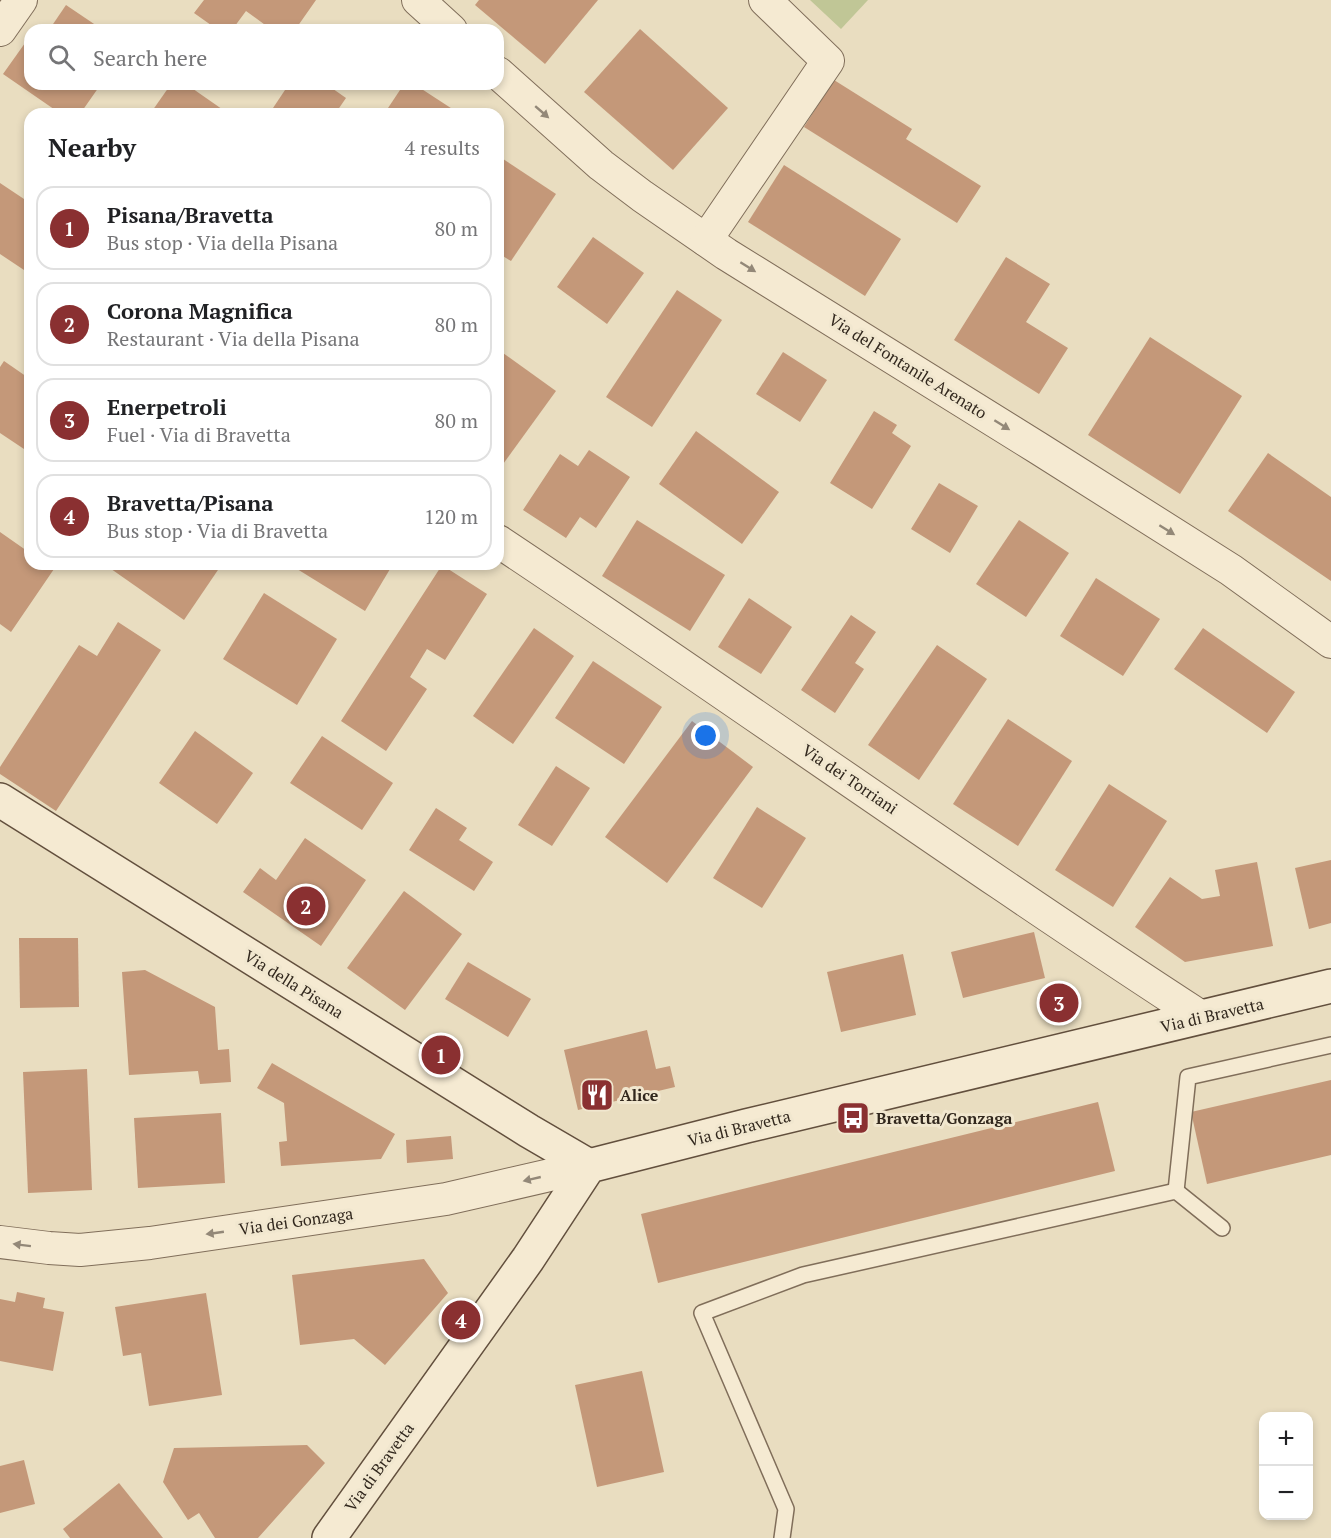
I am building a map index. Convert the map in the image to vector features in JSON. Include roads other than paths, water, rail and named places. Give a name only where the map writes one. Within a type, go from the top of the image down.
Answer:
[{"type":"main road","name":"Via della Pisana","points":[[0,800],[529,1131],[589,1166]]},
{"type":"main road","name":"Via di Bravetta","points":[[329,1538],[528,1259],[589,1166],[770,1120],[1331,986]]},
{"type":"street","points":[[0,30],[21,0]]},
{"type":"street","points":[[418,0],[444,24]]},
{"type":"street","points":[[706,240],[828,61],[765,0]]},
{"type":"street","name":"Via del Fontanile Arenato","points":[[504,78],[601,165],[706,240],[1231,570],[1331,642]]},
{"type":"street","name":"Via dei Torriani","points":[[504,545],[1082,939],[1202,1017]]},
{"type":"street","name":"Via dei Gonzaga","points":[[0,1242],[80,1250],[150,1243],[446,1199],[589,1166]]},
{"type":"lane","points":[[1176,1191],[1188,1077],[1331,1045]]},
{"type":"lane","points":[[1176,1191],[1222,1228]]},
{"type":"lane","points":[[782,1538],[786,1509],[702,1313],[803,1275],[1176,1191]]},
{"type":"place","name":"Corona Magnifica","points":[[306,906]]},
{"type":"place","name":"Enerpetroli","points":[[1059,1003]]},
{"type":"place","name":"Pisana/Bravetta","points":[[441,1055]]},
{"type":"place","name":"Alice","points":[[597,1095]]},
{"type":"place","name":"Bravetta/Gonzaga","points":[[853,1118]]},
{"type":"place","name":"Bravetta/Pisana","points":[[461,1320]]}]
